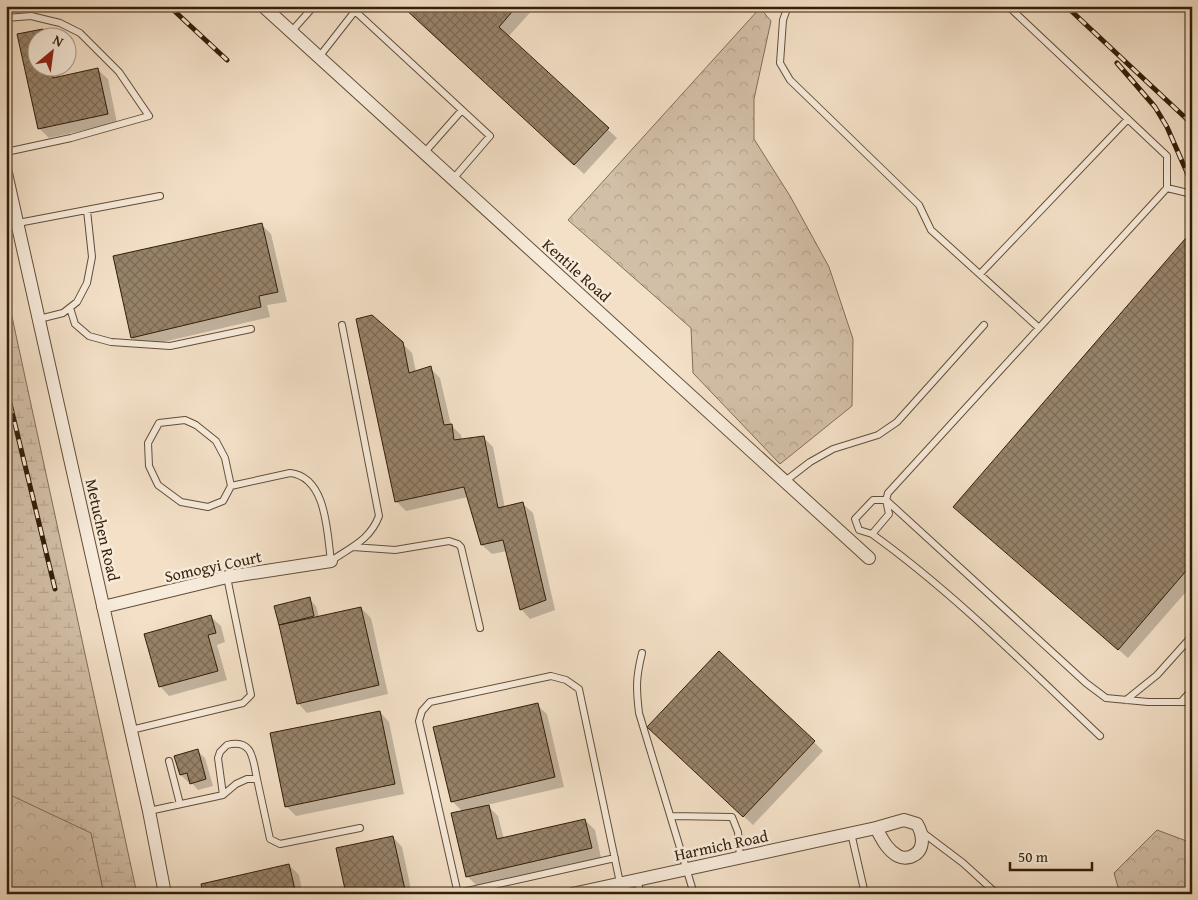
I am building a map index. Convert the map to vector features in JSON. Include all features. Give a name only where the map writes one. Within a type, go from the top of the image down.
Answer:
[{"type":"street","name":"Kentile Road","points":[[263,6],[868,558]]},
{"type":"street","name":"Metuchen Road","points":[[6,173],[149,811],[165,894]]},
{"type":"street","name":"Somogyi Court","points":[[103,607],[227,577],[331,561]]},
{"type":"street","name":"Harmich Road","points":[[572,894],[876,828],[904,820],[917,824],[922,832]]},
{"type":"street","points":[[876,828],[889,850],[900,857],[907,858],[917,854],[922,844],[922,832]]},
{"type":"lane","points":[[291,32],[314,6]]},
{"type":"lane","points":[[788,6],[783,20],[780,63],[790,80],[919,205],[931,230],[1039,328]]},
{"type":"lane","points":[[872,534],[889,514],[886,500],[888,493],[1167,188],[1167,156],[1008,6]]},
{"type":"lane","points":[[319,57],[357,8],[490,136],[453,180]]},
{"type":"lane","points":[[6,18],[31,16],[60,23],[80,34],[119,72],[150,116],[71,138],[6,152]]},
{"type":"lane","points":[[424,153],[462,110]]},
{"type":"lane","points":[[980,274],[1128,119]]},
{"type":"lane","points":[[1167,188],[1192,194]]},
{"type":"lane","points":[[18,223],[160,196]]},
{"type":"lane","points":[[39,319],[63,313],[70,308],[76,302],[87,283],[92,257],[87,210]]},
{"type":"lane","points":[[70,308],[75,324],[89,336],[112,342],[170,346],[250,330]]},
{"type":"lane","points":[[231,486],[290,474],[296,474],[310,482],[320,500],[327,529],[331,561],[363,540],[375,527],[379,516],[342,325]]},
{"type":"lane","points":[[784,482],[810,462],[833,449],[878,435],[897,422],[984,325]]},
{"type":"lane","points":[[185,420],[196,425],[216,441],[225,458],[231,486],[223,502],[208,507],[181,502],[158,485],[149,466],[148,442],[159,423],[185,420]]},
{"type":"lane","points":[[859,530],[856,519],[873,500],[886,500],[1086,683],[1106,698],[1148,702],[1192,702]]},
{"type":"lane","points":[[848,541],[859,530]]},
{"type":"lane","points":[[859,530],[872,534],[902,556],[978,622],[1100,736]]},
{"type":"lane","points":[[352,547],[394,550],[449,541],[458,544],[461,547],[480,628]]},
{"type":"lane","points":[[131,730],[243,704],[252,695],[227,577]]},
{"type":"lane","points":[[1126,700],[1157,675],[1192,636]]},
{"type":"lane","points":[[642,653],[636,688],[639,713],[694,894]]},
{"type":"lane","points":[[615,858],[458,893],[419,720],[422,711],[430,702],[551,676],[566,680],[579,689],[615,858],[620,883]]},
{"type":"lane","points":[[1181,702],[1192,690]]},
{"type":"lane","points":[[223,795],[218,758],[220,752],[227,745],[238,743],[248,748],[251,752],[270,839],[280,844],[360,828]]},
{"type":"lane","points":[[169,761],[180,804]]},
{"type":"lane","points":[[149,811],[223,795],[236,784],[247,779],[257,779]]},
{"type":"lane","points":[[671,816],[732,817],[738,832],[740,857]]},
{"type":"lane","points":[[922,832],[963,863],[997,894]]},
{"type":"lane","points":[[851,833],[865,894]]},
{"type":"lane","points":[[637,880],[642,894]]},
{"type":"green space","points":[[760,8],[771,21],[754,99],[754,139],[790,196],[829,267],[853,339],[852,406],[780,464],[693,373],[691,328],[568,220]]},
{"type":"green space","points":[[6,289],[137,894],[104,894],[91,833],[6,793]]},
{"type":"green space","points":[[6,407],[94,846],[104,894],[6,894]]},
{"type":"green space","points":[[1157,830],[1192,843],[1192,894],[1120,894],[1114,873]]},
{"type":"building","points":[[402,6],[517,6],[499,27],[609,128],[574,165]]},
{"type":"building","points":[[28,32],[28,78],[78,78],[78,72],[98,68],[108,114],[38,129],[17,34]]},
{"type":"building","points":[[262,223],[278,292],[259,296],[261,307],[131,338],[113,256]]},
{"type":"building","points":[[1192,231],[1192,564],[1118,650],[953,507]]},
{"type":"building","points":[[372,315],[403,342],[409,373],[431,366],[444,425],[452,424],[454,440],[484,436],[498,508],[523,502],[546,600],[520,610],[503,540],[481,545],[464,487],[395,502],[356,319]]},
{"type":"building","points":[[310,597],[314,616],[279,625],[274,606]]},
{"type":"building","points":[[361,607],[379,685],[297,704],[279,625]]},
{"type":"building","points":[[211,615],[216,633],[208,635],[218,671],[159,687],[144,634]]},
{"type":"building","points":[[719,651],[815,741],[743,817],[647,727]]},
{"type":"building","points":[[538,703],[555,777],[451,802],[433,727]]},
{"type":"building","points":[[380,711],[395,784],[285,807],[270,733]]},
{"type":"building","points":[[198,749],[206,779],[190,784],[187,773],[180,775],[174,756]]},
{"type":"building","points":[[489,805],[497,839],[585,819],[592,848],[466,877],[451,813]]},
{"type":"building","points":[[393,836],[406,894],[346,894],[336,848]]},
{"type":"building","points":[[289,864],[296,894],[203,894],[201,884]]},
{"type":"railway","points":[[169,6],[227,60]]},
{"type":"railway","points":[[1066,6],[1192,124]]},
{"type":"railway","points":[[1117,63],[1155,107],[1167,127],[1192,184]]},
{"type":"railway","points":[[6,387],[55,589]]}]
